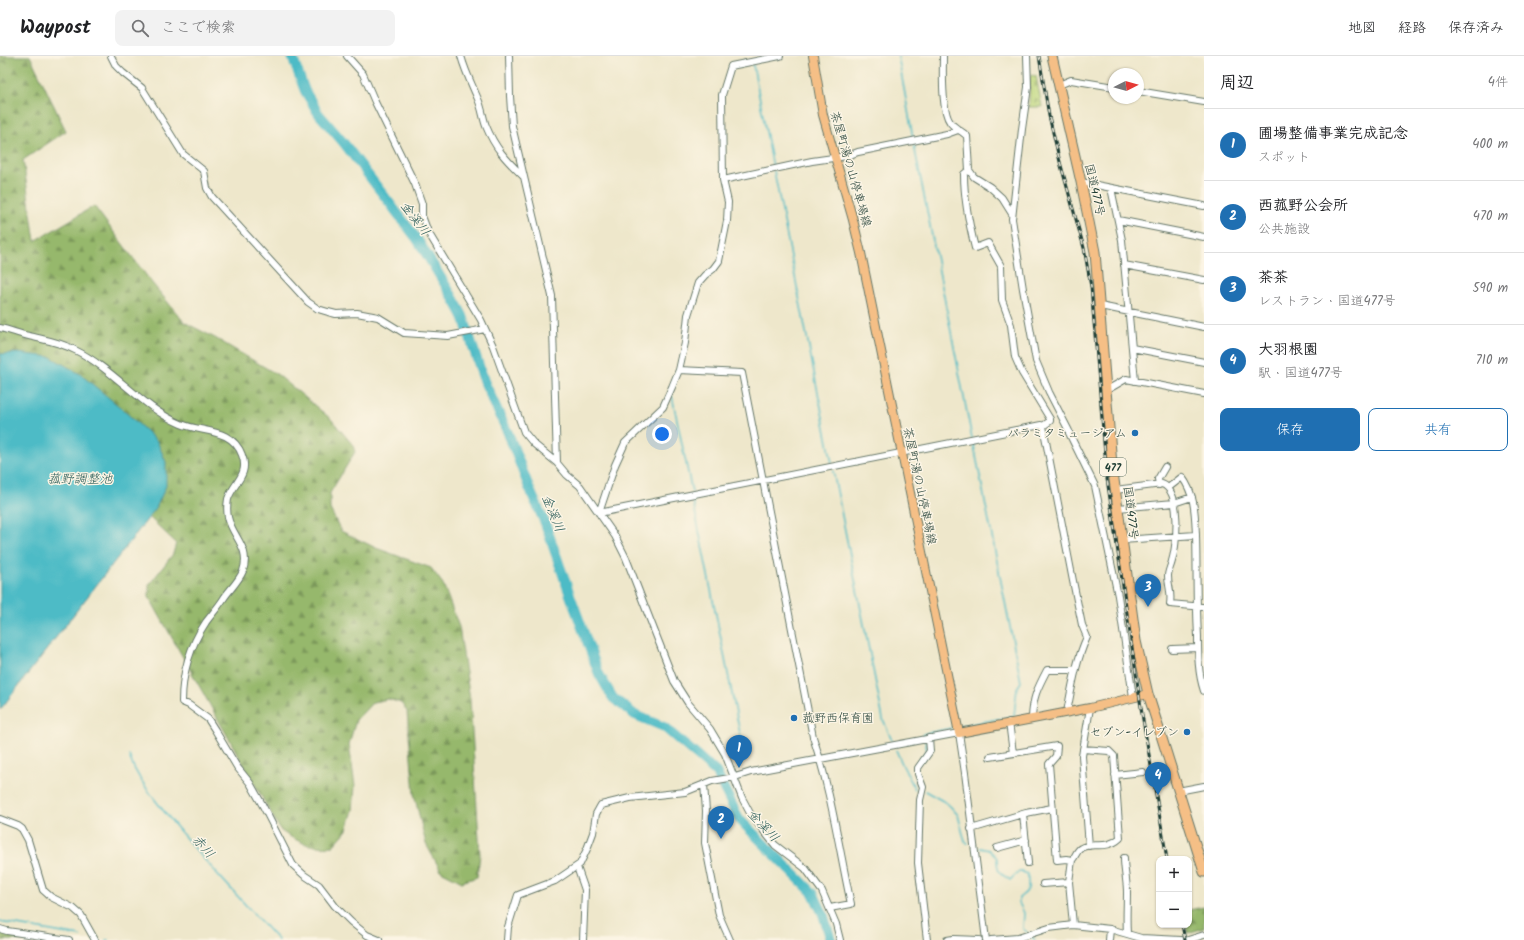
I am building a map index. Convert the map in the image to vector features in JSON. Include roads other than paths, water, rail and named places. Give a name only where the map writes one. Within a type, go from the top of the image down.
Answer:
[{"type":"highway","name":"国道477号","points":[[1052,56],[1081,182],[1095,252],[1115,490],[1136,641],[1148,694],[1204,872]]},
{"type":"main road","name":"茶屋町湯の山停車場線","points":[[813,56],[823,115],[854,220],[958,729]]},
{"type":"main road","points":[[958,729],[1090,708],[1148,694]]},
{"type":"street","points":[[111,56],[116,66],[122,73],[142,88],[183,154],[204,171],[207,188],[212,197],[308,302],[318,309],[336,314],[357,313],[378,317],[404,333],[448,336],[483,329]]},
{"type":"street","points":[[347,56],[366,78],[375,102],[415,184],[422,204],[422,216],[428,232],[481,320],[483,329],[493,346],[524,432],[534,444],[557,463],[567,475],[580,486],[615,536],[626,558],[674,681],[725,754],[732,777],[751,815],[775,845],[805,868],[822,891],[836,924],[840,940]]},
{"type":"street","points":[[461,56],[496,148],[503,157],[523,176]]},
{"type":"street","points":[[509,56],[512,126],[552,296],[557,463]]},
{"type":"street","points":[[599,513],[615,464],[625,444],[663,406],[679,370],[685,343],[688,315],[698,284],[719,261],[727,221],[728,202],[723,180],[722,95],[731,66],[747,59],[780,56]]},
{"type":"street","points":[[943,56],[943,82],[947,116],[950,122],[967,136],[969,170],[974,177],[990,187],[1002,198],[1012,214]]},
{"type":"street","points":[[1027,56],[1029,77],[1012,214],[1013,230],[1036,361],[1095,486],[1118,596],[1133,697]]},
{"type":"street","points":[[1059,85],[1071,80],[1108,86]]},
{"type":"street","points":[[1144,92],[1204,102]]},
{"type":"street","points":[[723,180],[777,168],[835,158],[947,134],[958,130]]},
{"type":"street","points":[[599,513],[1043,426],[1050,421],[1022,373],[1015,357],[1011,325],[1002,300],[1001,266],[988,243],[976,248],[964,193],[964,174],[969,170]]},
{"type":"street","points":[[1081,182],[1204,206]]},
{"type":"street","points":[[1110,188],[1122,240],[1135,381]]},
{"type":"street","points":[[1118,220],[1204,237]]},
{"type":"street","points":[[1124,265],[1204,280]]},
{"type":"street","points":[[1100,306],[1204,327]]},
{"type":"street","points":[[0,328],[58,343],[76,350],[105,369],[165,416],[190,427],[220,433],[233,440],[238,447],[244,461],[244,469],[228,499],[228,513],[229,519],[243,546],[245,553],[244,566],[239,578],[206,622],[191,652],[184,674],[182,702],[189,705],[208,719],[237,767],[250,783],[293,865],[304,875],[319,885],[335,906],[352,922],[368,935],[379,940]]},
{"type":"street","points":[[1132,348],[1204,362]]},
{"type":"street","points":[[679,370],[742,373],[813,737],[821,760],[850,904],[830,908]]},
{"type":"street","points":[[1107,390],[1126,379],[1204,394]]},
{"type":"street","points":[[1043,426],[1082,625],[1087,637],[1080,652],[1075,670],[1067,712]]},
{"type":"street","points":[[1159,485],[1158,479],[1165,467]]},
{"type":"street","points":[[1168,488],[1182,477],[1188,486],[1192,497],[1196,535],[1196,607],[1198,648],[1201,657],[1200,675],[1204,691]]},
{"type":"street","points":[[1115,490],[1159,485],[1165,485],[1168,488],[1174,503],[1177,536],[1172,561],[1167,575],[1172,594],[1170,604],[1204,607]]},
{"type":"street","points":[[1118,508],[1174,503],[1192,497]]},
{"type":"street","points":[[1122,540],[1196,535]]},
{"type":"street","points":[[1172,649],[1198,648]]},
{"type":"street","points":[[1032,718],[1032,702],[1047,670],[1075,670]]},
{"type":"street","points":[[1089,846],[1082,756],[1090,708]]},
{"type":"street","points":[[1009,722],[1013,753]]},
{"type":"street","points":[[507,940],[509,923],[518,895],[555,881],[577,867],[587,849],[593,833],[596,814],[601,804],[630,798],[685,792],[705,783],[751,772],[821,760],[929,738],[958,729],[986,940]]},
{"type":"street","points":[[927,940],[918,863],[923,787],[918,774],[918,768],[930,751],[929,738]]},
{"type":"street","points":[[990,757],[1057,746],[1056,756],[1049,764],[1057,860],[1072,860]]},
{"type":"street","points":[[1073,925],[1069,882],[1072,860],[1076,856],[1077,851],[1082,847],[1111,844],[1120,838],[1114,756],[1109,751],[1083,750]]},
{"type":"street","points":[[1115,775],[1143,772]]},
{"type":"street","points":[[705,783],[705,844],[719,915],[730,940]]},
{"type":"street","points":[[1178,791],[1204,786]]},
{"type":"street","points":[[971,829],[1023,814],[1052,808]]},
{"type":"street","points":[[1023,814],[1028,863]]},
{"type":"street","points":[[0,819],[22,829],[28,840],[43,890],[51,897],[73,908],[81,915],[95,940]]},
{"type":"street","points":[[997,848],[1026,840]]},
{"type":"street","points":[[1124,858],[1127,891],[1127,933]]},
{"type":"street","points":[[577,867],[585,890],[582,940]]},
{"type":"street","points":[[1043,884],[1069,882]]},
{"type":"street","points":[[991,940],[1018,938],[1049,928],[1073,925],[1110,929],[1127,933],[1140,939],[1181,940]]},
{"type":"street","points":[[0,929],[69,940]]},
{"type":"street","points":[[1109,940],[1110,929]]},
{"type":"street","points":[[1188,940],[1204,935]]},
{"type":"street","points":[[947,940],[979,940]]},
{"type":"water","name":"菰野調整池","points":[[18,353],[51,357],[80,374],[120,407],[157,441],[166,462],[166,486],[156,508],[0,710],[0,354]]},
{"type":"waterway","name":"金溪川","points":[[292,56],[305,91],[318,113],[343,142],[417,239],[463,316],[484,381],[508,433],[530,490],[545,523],[599,674],[613,698],[635,715],[664,727],[716,772],[739,819],[813,893],[823,914],[831,940]]},
{"type":"waterway","points":[[898,56],[913,138]]},
{"type":"waterway","points":[[753,65],[773,167]]},
{"type":"waterway","points":[[914,145],[972,438]]},
{"type":"waterway","points":[[774,171],[832,463]]},
{"type":"waterway","points":[[672,396],[692,492]]},
{"type":"waterway","points":[[961,726],[1014,716],[1017,688],[1021,682],[973,441]]},
{"type":"waterway","points":[[833,471],[883,719],[892,741]]},
{"type":"waterway","points":[[692,496],[743,748]]},
{"type":"waterway","points":[[924,737],[923,734],[956,727]]},
{"type":"waterway","points":[[916,767],[917,763],[927,750],[925,741]]},
{"type":"waterway","points":[[896,750],[915,789]]},
{"type":"waterway","name":"赤川","points":[[129,755],[136,772],[174,824],[278,940]]},
{"type":"waterway","points":[[916,777],[920,788]]},
{"type":"waterway","points":[[925,791],[950,806],[958,815],[965,842],[968,843]]},
{"type":"waterway","points":[[980,848],[989,850],[997,858],[997,867],[999,872],[1010,880],[1019,871],[1028,874],[1028,886],[1026,893],[1019,898],[1019,903],[1024,913],[1023,929],[1027,932]]},
{"type":"waterway","points":[[0,922],[80,936]]},
{"type":"waterway","points":[[1031,936],[1035,940]]},
{"type":"railway","points":[[1039,56],[1049,116],[1084,248],[1091,287],[1107,479],[1142,714],[1166,856]]},
{"type":"railway","points":[[1183,928],[1185,940]]},
{"type":"place","name":"パラミタミュージアム","points":[[1135,433]]},
{"type":"place","name":"茶茶","points":[[1148,607]]},
{"type":"place","name":"菰野西保育園","points":[[794,718]]},
{"type":"place","name":"セブン-イレブン","points":[[1187,732]]},
{"type":"place","name":"圃場整備事業完成記念","points":[[739,768]]},
{"type":"place","name":"大羽根園","points":[[1158,795]]},
{"type":"place","name":"西菰野公会所","points":[[721,839]]}]
